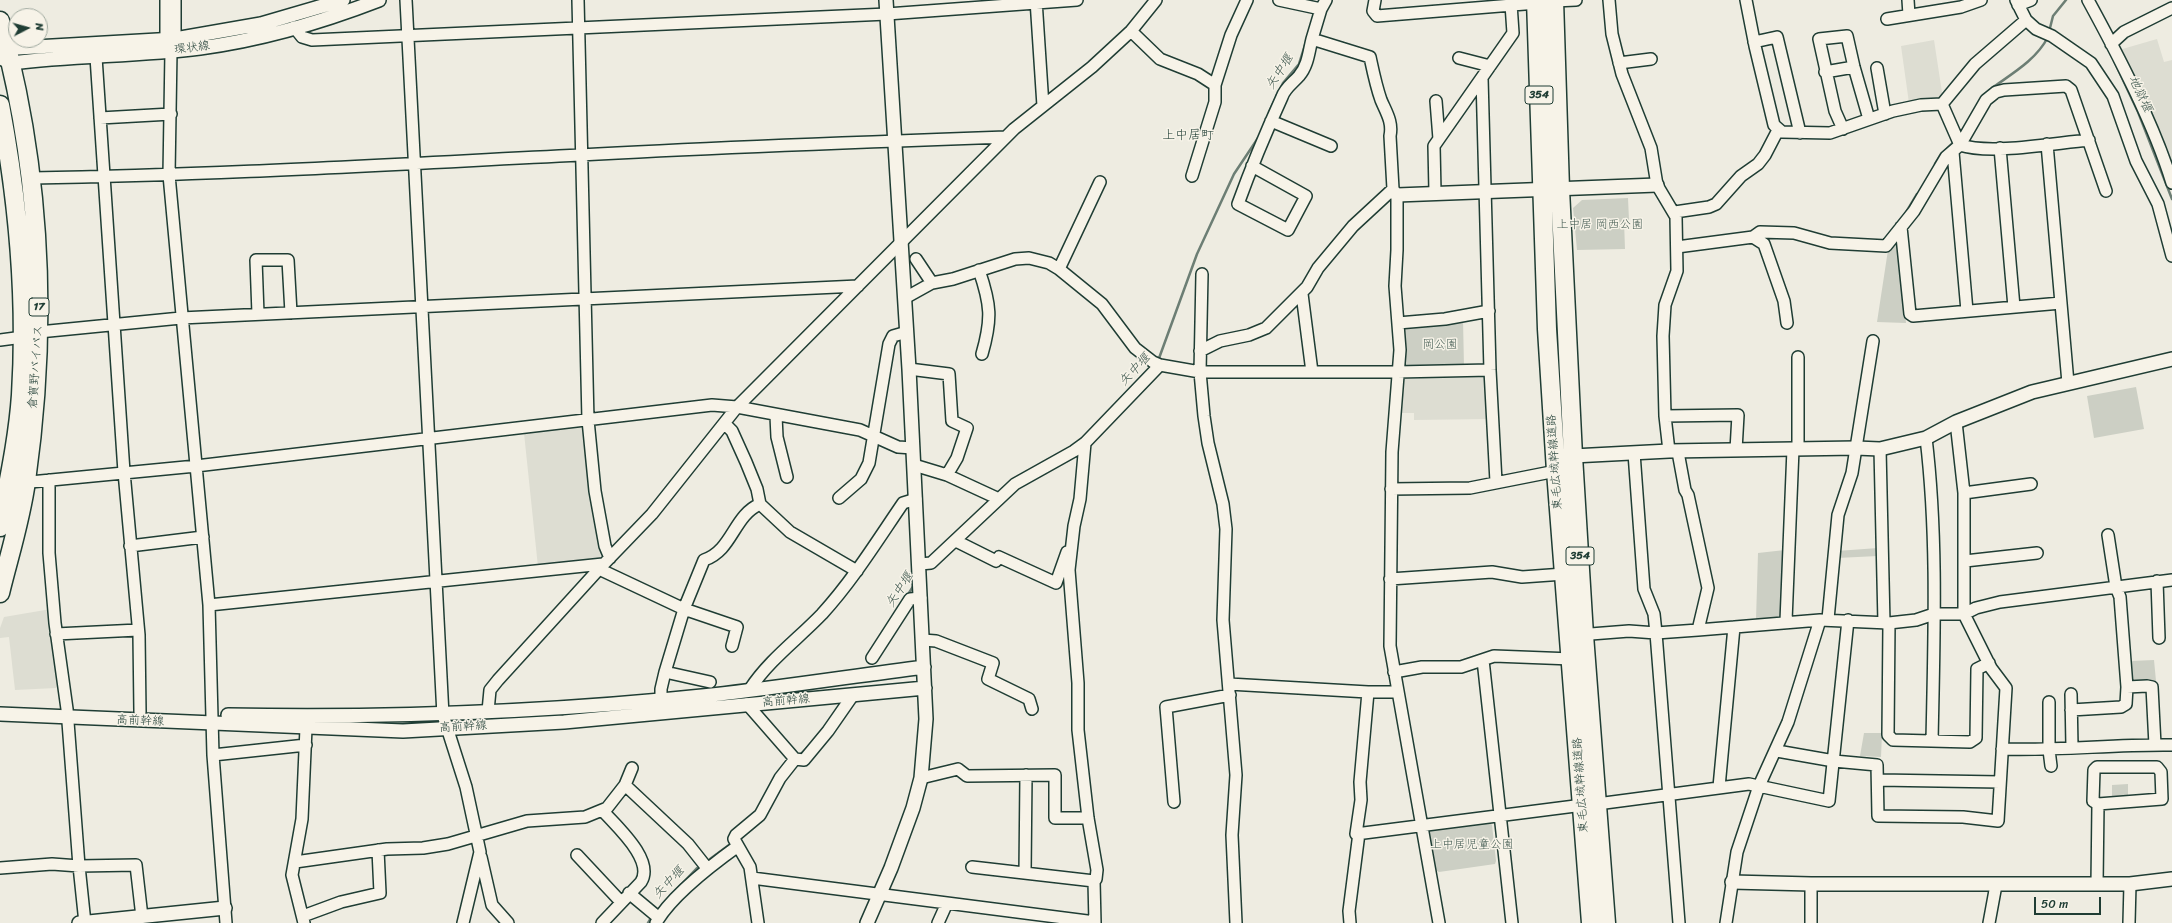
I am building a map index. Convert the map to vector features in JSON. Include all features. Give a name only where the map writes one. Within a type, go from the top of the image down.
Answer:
[{"type":"highway","name":"東毛広域幹線道路","points":[[1554,0],[1560,189],[1573,456],[1577,635],[1590,805],[1591,923]]},
{"type":"highway","name":"東毛広域幹線道路","points":[[1536,2],[1541,189],[1547,329],[1556,471],[1564,574],[1577,635],[1572,659],[1606,923]]},
{"type":"highway","name":"倉賀野バイパス","points":[[0,21],[5,54],[25,130],[32,178],[40,276],[21,397],[4,484],[0,527]]},
{"type":"highway","name":"倉賀野バイパス","points":[[0,105],[6,185],[31,334],[35,396],[26,482],[0,593]]},
{"type":"street","points":[[166,0],[171,43]]},
{"type":"street","points":[[175,0],[171,43],[169,175],[181,318],[209,605],[213,755],[226,923]]},
{"type":"street","name":"環状線","points":[[5,54],[96,57],[261,24],[343,0]]},
{"type":"street","name":"環状線","points":[[5,54],[171,43],[233,42],[294,27],[352,10],[379,0]]},
{"type":"street","points":[[406,0],[443,714],[446,728],[466,786],[492,905],[508,923]]},
{"type":"street","points":[[578,0],[580,28],[581,155],[588,420],[595,491],[605,546],[604,564]]},
{"type":"street","points":[[867,923],[880,894],[913,808],[921,778],[925,749],[925,688],[920,564],[886,0]]},
{"type":"street","points":[[294,27],[302,37],[312,40],[887,14],[1036,1],[1077,0]]},
{"type":"street","points":[[488,712],[490,690],[604,564],[652,514],[737,407],[1006,137],[1092,67],[1131,31],[1156,0]]},
{"type":"street","points":[[1192,176],[1215,102],[1215,84],[1231,35],[1247,0]]},
{"type":"street","points":[[1252,166],[1306,196],[1288,230],[1238,204],[1252,166],[1282,94],[1300,75],[1306,65],[1320,6],[1280,0]]},
{"type":"street","points":[[1375,0],[1373,11],[1377,16],[1463,4],[1512,4],[1536,2]]},
{"type":"street","points":[[1554,0],[1576,0]]},
{"type":"street","points":[[1609,0],[1612,34],[1619,63],[1651,148],[1657,185],[1675,212],[1678,272],[1665,305],[1665,416],[1685,490],[1688,495],[1708,588],[1698,630]]},
{"type":"street","points":[[1746,0],[1754,42],[1774,125],[1782,132],[1830,133],[1885,114],[1921,106],[1942,104],[1975,64],[2026,20]]},
{"type":"street","points":[[1908,0],[1909,15]]},
{"type":"street","points":[[1887,19],[1960,7],[1980,0]]},
{"type":"street","points":[[2031,0],[2017,2],[2026,20],[2036,29],[2052,36],[2090,63],[2113,96],[2136,161],[2158,204],[2172,256]]},
{"type":"street","points":[[2088,0],[2111,44],[2149,124],[2172,183]]},
{"type":"street","points":[[1036,1],[1043,106]]},
{"type":"street","points":[[1435,192],[1434,146],[1513,33],[1512,4]]},
{"type":"street","points":[[2111,44],[2124,32],[2171,11]]},
{"type":"street","points":[[1131,31],[1160,58],[1198,74],[1215,84]]},
{"type":"street","points":[[1843,129],[1835,111],[1825,72],[1819,39],[1848,36],[1854,67],[1869,119]]},
{"type":"street","points":[[1754,42],[1777,37],[1800,133]]},
{"type":"street","points":[[1312,39],[1370,57],[1381,100],[1388,114],[1391,130],[1390,136],[1395,192],[1397,250],[1395,286],[1400,350],[1397,372],[1391,489],[1390,646],[1439,923]]},
{"type":"street","points":[[96,57],[124,472],[138,630],[140,712]]},
{"type":"street","points":[[1459,58],[1490,66]]},
{"type":"street","points":[[1619,63],[1651,59]]},
{"type":"street","points":[[1825,72],[1854,67]]},
{"type":"street","points":[[1877,68],[1885,114]]},
{"type":"street","points":[[1482,78],[1490,370],[1496,482]]},
{"type":"street","points":[[1677,247],[1753,237],[1760,232],[1794,233],[1830,243],[1886,246],[1914,211],[1946,157],[1956,148],[1986,100],[1996,92],[2066,86],[2071,90],[2106,191]]},
{"type":"street","points":[[1436,101],[1439,139]]},
{"type":"street","points":[[1942,104],[1956,148],[1967,311]]},
{"type":"street","points":[[100,118],[171,114]]},
{"type":"street","points":[[1271,121],[1332,146]]},
{"type":"street","points":[[1675,212],[1709,207],[1716,204],[1741,176],[1758,164],[1765,155],[1778,130]]},
{"type":"street","points":[[32,178],[169,175],[414,165],[581,155],[1006,137]]},
{"type":"street","points":[[1956,148],[2000,148],[2089,140]]},
{"type":"street","points":[[2047,144],[2068,384]]},
{"type":"street","points":[[2000,148],[2014,306]]},
{"type":"street","points":[[1060,269],[1100,182]]},
{"type":"street","points":[[1200,351],[1220,341],[1249,335],[1266,328],[1302,294],[1318,268],[1353,226],[1395,192],[1560,189],[1657,185]]},
{"type":"street","points":[[1901,228],[1910,314],[1913,316],[2014,306],[2061,304]]},
{"type":"street","points":[[1753,237],[1764,244],[1784,301],[1787,323]]},
{"type":"street","points":[[904,298],[932,283],[1015,259],[1029,258],[1049,263],[1060,269],[1102,304],[1135,348],[1153,362],[1160,365],[1200,372],[1397,372],[1490,370]]},
{"type":"street","points":[[916,259],[932,283]]},
{"type":"street","points":[[258,314],[256,260],[288,260],[291,313]]},
{"type":"street","points":[[979,270],[990,315],[988,333],[982,354]]},
{"type":"street","points":[[1202,274],[1200,372],[1208,443],[1225,518],[1223,620],[1236,775],[1232,835],[1236,923]]},
{"type":"street","points":[[0,340],[31,334],[181,318],[858,286]]},
{"type":"street","points":[[1302,294],[1312,372]]},
{"type":"street","points":[[1398,323],[1445,319],[1489,311]]},
{"type":"street","points":[[839,498],[861,479],[869,463],[889,344],[893,336],[907,332]]},
{"type":"street","points":[[1726,923],[1737,852],[1759,786],[1777,751],[1824,619],[1838,515],[1852,473],[1873,341]]},
{"type":"street","points":[[1786,621],[1798,357]]},
{"type":"street","points":[[1573,456],[1674,451],[1856,448],[1880,449],[1926,438],[1956,422],[2032,392],[2172,359]]},
{"type":"street","points":[[920,564],[931,563],[1021,480],[1064,457],[1085,443],[1160,365]]},
{"type":"street","points":[[909,369],[949,374],[952,421],[967,428],[957,458],[947,475]]},
{"type":"street","points":[[4,484],[196,466],[712,405],[737,407],[776,416],[860,430],[898,447],[913,448]]},
{"type":"street","points":[[1665,416],[1738,415],[1736,450]]},
{"type":"street","points":[[776,416],[777,437],[787,477]]},
{"type":"street","points":[[1777,751],[1834,761],[1877,765],[1879,780],[1878,816],[1963,817],[1998,821],[2006,688],[1989,663],[1964,614],[1964,493],[1956,422]]},
{"type":"street","points":[[725,424],[732,431],[746,462],[757,489],[760,504],[790,532],[857,571]]},
{"type":"street","points":[[1926,438],[1932,487],[1934,614],[1932,741]]},
{"type":"street","points":[[956,541],[996,561],[999,557],[1056,583],[1072,536],[1080,499],[1085,443]]},
{"type":"street","points":[[1880,449],[1888,735],[1893,740],[1970,742],[1976,738],[1977,669],[1989,663]]},
{"type":"street","points":[[1634,453],[1644,589],[1654,614],[1656,633],[1679,923]]},
{"type":"street","points":[[914,465],[947,475],[999,499]]},
{"type":"street","points":[[1391,489],[1470,488],[1556,471]]},
{"type":"street","points":[[50,480],[49,553],[56,634],[73,767],[83,923],[151,918],[225,908]]},
{"type":"street","points":[[1964,493],[2031,484]]},
{"type":"street","points":[[750,689],[760,674],[821,614],[857,571],[903,503],[916,499]]},
{"type":"street","points":[[661,699],[661,689],[665,672],[684,609],[704,560],[720,552],[742,519],[754,507],[760,504]]},
{"type":"street","points":[[2071,710],[2121,707],[2126,704],[2127,687],[2120,597],[2116,587],[2108,535]]},
{"type":"street","points":[[752,878],[1095,923],[1094,881],[1096,879],[1097,870],[1088,818],[1078,730],[1078,684],[1069,570],[1072,536]]},
{"type":"street","points":[[130,546],[203,537]]},
{"type":"street","points":[[1965,561],[2038,553]]},
{"type":"street","points":[[209,605],[604,564],[684,609],[737,627],[732,646]]},
{"type":"street","points":[[1390,579],[1492,572],[1522,577],[1564,574]]},
{"type":"street","points":[[1577,635],[1629,631],[1656,633],[1824,619],[1886,623],[1916,620],[1934,614],[1964,614],[1976,608],[2000,602],[2172,580]]},
{"type":"street","points":[[2157,581],[2159,638]]},
{"type":"street","points":[[872,658],[910,599],[921,598]]},
{"type":"street","points":[[1368,692],[1360,782],[1361,800],[1356,834],[1749,784],[1829,801],[1848,620]]},
{"type":"street","points":[[1719,787],[1734,627]]},
{"type":"street","points":[[56,634],[138,630]]},
{"type":"street","points":[[923,640],[936,641],[993,663],[988,679],[1028,699],[1032,709]]},
{"type":"street","points":[[1394,672],[1422,667],[1461,667],[1494,656],[1572,659]]},
{"type":"street","points":[[1483,660],[1512,923]]},
{"type":"street","name":"高前幹線","points":[[0,706],[67,713],[212,719],[443,714],[563,708],[661,699],[924,667]]},
{"type":"street","points":[[665,672],[710,682]]},
{"type":"street","points":[[1229,684],[1368,692],[1397,692]]},
{"type":"street","points":[[2127,687],[2152,687],[2155,745]]},
{"type":"street","name":"高前幹線","points":[[0,714],[140,712],[306,728],[403,731],[564,722],[925,688]]},
{"type":"street","points":[[2071,694],[2072,748]]},
{"type":"street","points":[[747,704],[795,759],[804,760],[853,695]]},
{"type":"street","points":[[1174,802],[1166,707],[1230,695]]},
{"type":"street","points":[[2049,702],[2048,750],[2051,766]]},
{"type":"street","points":[[306,728],[302,819],[292,875],[303,919],[341,902],[380,893],[378,850]]},
{"type":"street","points":[[213,755],[306,745]]},
{"type":"street","points":[[2002,749],[2048,750],[2172,745]]},
{"type":"street","points":[[758,923],[752,878],[747,860],[734,839],[736,835],[760,815],[780,778],[795,759]]},
{"type":"street","points":[[2097,767],[2157,767],[2161,772],[2162,799],[2157,801],[2098,804],[2093,801],[2094,770],[2097,767]]},
{"type":"street","points":[[295,862],[378,850],[423,848],[527,821],[585,817],[607,808],[624,785],[632,768]]},
{"type":"street","points":[[921,778],[958,769],[967,776],[1055,775],[1055,818],[1088,818]]},
{"type":"street","points":[[1025,873],[1026,775]]},
{"type":"street","points":[[1879,780],[2000,782]]},
{"type":"street","points":[[624,785],[688,844],[708,868]]},
{"type":"street","points":[[2097,884],[2098,804]]},
{"type":"street","points":[[602,923],[644,876],[644,864],[629,841],[603,810]]},
{"type":"street","points":[[1350,923],[1348,911],[1359,833]]},
{"type":"street","points":[[630,893],[658,921],[708,868],[738,846]]},
{"type":"street","points":[[463,923],[480,852]]},
{"type":"street","points":[[576,855],[621,902]]},
{"type":"street","points":[[0,868],[52,864],[79,866],[136,865],[151,918]]},
{"type":"street","points":[[972,867],[1094,881]]},
{"type":"street","points":[[1732,882],[1996,885],[2130,884],[2172,879]]},
{"type":"street","points":[[1811,884],[1811,923]]},
{"type":"street","points":[[2129,923],[2130,884]]},
{"type":"street","points":[[1989,923],[1996,885]]},
{"type":"street","points":[[938,923],[947,903]]},
{"type":"shaded area","points":[[2157,39],[2164,62],[2172,60],[2172,169],[2119,50]]},
{"type":"shaded area","points":[[1934,40],[1943,99],[1909,103],[1901,46]]},
{"type":"shaded area","points":[[1484,375],[1486,377],[1488,419],[1414,420],[1414,413],[1398,413],[1400,382],[1404,379]]},
{"type":"shaded area","points":[[585,426],[602,545],[600,560],[538,567],[524,433]]},
{"type":"shaded area","points":[[51,609],[59,683],[56,688],[15,690],[9,637],[0,638],[0,628],[4,617]]},
{"type":"green space","name":"上中居 岡西公園","points":[[1628,198],[1629,220],[1624,221],[1625,249],[1577,250],[1573,208],[1582,200]]},
{"type":"green space","points":[[1898,239],[1906,323],[1877,322],[1888,250]]},
{"type":"green space","name":"岡公園","points":[[1463,319],[1464,367],[1402,370],[1403,328]]},
{"type":"green space","points":[[2136,387],[2144,429],[2094,438],[2087,396]]},
{"type":"green space","points":[[1878,548],[1878,556],[1837,558],[1837,551]]},
{"type":"green space","points":[[1785,550],[1783,616],[1780,618],[1756,620],[1758,553]]},
{"type":"green space","points":[[2154,660],[2156,681],[2137,682],[2131,677],[2131,661]]},
{"type":"green space","points":[[1864,733],[1882,733],[1881,757],[1860,756]]},
{"type":"green space","points":[[2128,784],[2128,800],[2112,800],[2112,785]]},
{"type":"green space","name":"上中居児童公園","points":[[1488,820],[1492,825],[1496,861],[1495,864],[1439,872],[1433,869],[1427,832],[1432,828]]},
{"type":"waterway","points":[[2049,32],[2053,16],[2066,0]]},
{"type":"waterway","points":[[1992,88],[2031,59],[2048,37]]},
{"type":"waterway","name":"矢中堰","points":[[1269,112],[1283,83],[1299,64],[1305,45]]},
{"type":"waterway","name":"地獄堰","points":[[2114,61],[2138,112],[2172,199]]},
{"type":"waterway","name":"矢中堰","points":[[1158,361],[1197,254],[1234,174],[1258,138]]},
{"type":"waterway","points":[[1935,164],[1941,154],[1955,141]]},
{"type":"waterway","points":[[1905,214],[1917,194]]},
{"type":"waterway","name":"矢中堰","points":[[907,596],[914,585]]},
{"type":"waterway","name":"矢中堰","points":[[800,755],[808,747]]},
{"type":"waterway","name":"矢中堰","points":[[710,859],[729,845]]},
{"type":"waterway","name":"矢中堰","points":[[677,889],[697,868]]},
{"type":"waterway","name":"矢中堰","points":[[656,912],[664,903]]},
{"type":"waterway","name":"矢中堰","points":[[648,923],[651,918]]},
{"type":"district","name":"上中居町","points":[[1188,136]]}]
